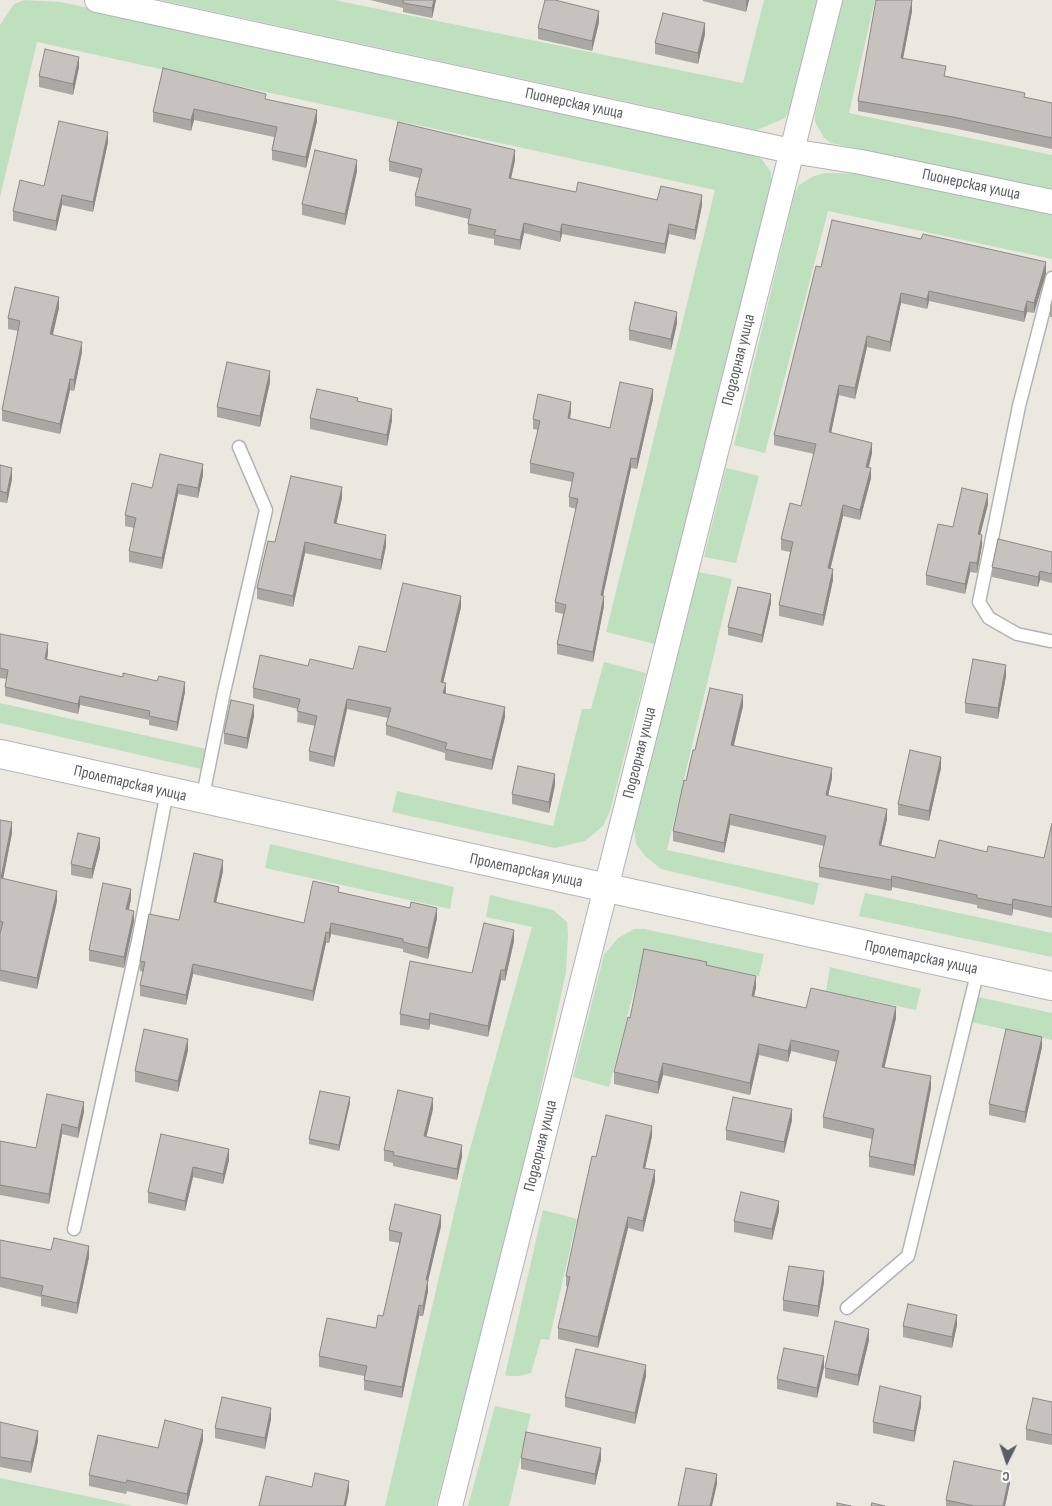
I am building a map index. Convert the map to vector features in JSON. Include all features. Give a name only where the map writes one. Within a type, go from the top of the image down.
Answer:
[{"type":"street","name":"Пионерская улица","points":[[97,0],[792,151],[860,162],[1052,202]]},
{"type":"street","name":"Подгорная улица","points":[[450,1506],[830,0]]},
{"type":"street","name":"Пролетарская улица","points":[[0,754],[1052,986]]},
{"type":"lane","points":[[1050,641],[1017,634],[989,618],[979,602],[1019,406],[1052,278]]},
{"type":"lane","points":[[202,800],[224,692],[266,510],[239,447]]},
{"type":"lane","points":[[74,1229],[138,941],[167,792]]},
{"type":"lane","points":[[846,1308],[908,1256],[978,970]]},
{"type":"green space","points":[[25,0],[60,2],[421,76],[759,156],[771,172],[771,187],[655,644],[606,632],[715,190],[37,42],[0,197],[0,25],[14,4]]},
{"type":"green space","points":[[160,0],[334,0],[743,83],[764,0],[819,0],[792,104],[785,118],[757,130]]},
{"type":"green space","points":[[843,0],[875,0],[849,113],[1052,155],[1052,190],[831,143],[824,138],[815,122],[815,115]]},
{"type":"green space","points":[[825,173],[870,174],[1052,213],[1052,259],[828,211],[765,453],[734,445],[795,192],[799,185],[814,176]]},
{"type":"green space","points":[[726,468],[759,476],[736,563],[704,557]]},
{"type":"green space","points":[[699,572],[732,579],[667,850],[819,883],[814,905],[661,869],[645,856],[636,844],[634,827]]},
{"type":"green space","points":[[604,662],[646,673],[610,811],[603,826],[585,841],[555,848],[392,812],[397,791],[553,826],[582,709],[591,709]]},
{"type":"green space","points":[[0,703],[206,749],[201,769],[0,723]]},
{"type":"green space","points":[[270,844],[454,887],[450,909],[265,868]]},
{"type":"green space","points":[[865,893],[1052,933],[1052,957],[859,916]]},
{"type":"green space","points":[[490,895],[553,910],[567,922],[566,972],[520,1185],[436,1506],[385,1506],[465,1167],[532,927],[486,917]]},
{"type":"green space","points":[[634,929],[644,929],[764,954],[759,976],[644,952],[609,1087],[573,1077],[604,955],[618,938]]},
{"type":"green space","points":[[830,967],[921,989],[916,1010],[826,991]]},
{"type":"green space","points":[[978,997],[1052,1013],[1052,1040],[971,1022]]},
{"type":"green space","points":[[543,1210],[577,1219],[549,1340],[541,1339],[531,1373],[508,1376],[505,1375]]},
{"type":"green space","points":[[495,1406],[531,1414],[509,1506],[468,1506]]},
{"type":"green space","points":[[0,1478],[133,1506],[0,1506]]},
{"type":"building","points":[[403,0],[434,0],[432,8],[403,3]]},
{"type":"building","points":[[545,0],[555,0],[599,11],[592,41],[538,28]]},
{"type":"building","points":[[876,0],[912,0],[901,58],[946,66],[944,76],[1025,93],[1024,97],[1052,103],[1052,138],[953,117],[858,101]]},
{"type":"building","points":[[663,13],[705,23],[698,53],[655,43]]},
{"type":"building","points":[[45,49],[79,57],[73,84],[39,76]]},
{"type":"building","points":[[163,68],[266,94],[265,99],[317,110],[306,157],[272,150],[277,127],[194,109],[191,120],[153,112]]},
{"type":"building","points":[[59,121],[108,132],[93,202],[62,195],[56,221],[13,211],[20,180],[44,186]]},
{"type":"building","points":[[398,122],[515,150],[509,178],[576,192],[578,182],[657,200],[661,186],[702,195],[695,230],[669,224],[665,244],[562,224],[560,232],[524,223],[520,240],[494,235],[496,230],[468,224],[471,209],[415,196],[422,169],[389,161]]},
{"type":"building","points":[[315,150],[357,160],[345,214],[302,204]]},
{"type":"building","points":[[832,220],[921,239],[923,234],[1046,262],[1034,303],[1027,301],[1024,312],[929,291],[927,299],[901,293],[890,342],[867,336],[855,388],[839,385],[829,432],[872,443],[866,467],[871,468],[860,510],[843,505],[828,568],[833,569],[823,615],[779,605],[793,542],[781,539],[790,503],[801,506],[816,444],[774,435],[816,266],[821,267]]},
{"type":"building","points":[[15,287],[59,297],[50,334],[82,342],[74,380],[70,379],[60,424],[2,410],[20,321],[8,318]]},
{"type":"building","points":[[635,302],[677,312],[671,339],[629,330]]},
{"type":"building","points":[[227,362],[270,371],[260,416],[217,407]]},
{"type":"building","points":[[620,382],[653,389],[637,459],[631,458],[601,595],[604,596],[593,652],[557,644],[566,605],[555,602],[578,499],[569,497],[574,473],[530,463],[540,421],[533,419],[538,394],[571,402],[568,418],[610,428]]},
{"type":"building","points":[[317,389],[358,398],[357,401],[392,409],[387,435],[310,418]]},
{"type":"building","points":[[160,454],[203,464],[198,488],[178,484],[162,558],[129,551],[136,518],[125,515],[132,483],[152,488]]},
{"type":"building","points":[[0,465],[12,468],[7,493],[0,491]]},
{"type":"building","points":[[291,476],[342,487],[334,523],[386,535],[381,560],[305,542],[293,596],[257,588],[268,541],[275,542]]},
{"type":"building","points":[[962,488],[988,494],[978,534],[982,535],[977,563],[970,562],[965,584],[926,575],[938,524],[953,527]]},
{"type":"building","points":[[998,539],[1052,552],[1052,574],[1040,571],[1038,577],[992,567]]},
{"type":"building","points":[[403,583],[461,596],[441,682],[446,683],[443,693],[505,707],[492,760],[445,749],[447,743],[386,725],[391,708],[347,699],[334,757],[309,751],[317,716],[297,711],[300,699],[253,688],[260,655],[308,666],[310,659],[353,669],[359,646],[386,652]]},
{"type":"building","points":[[738,587],[771,594],[762,635],[728,627]]},
{"type":"building","points":[[0,634],[48,643],[45,659],[123,677],[123,673],[157,681],[159,676],[185,682],[177,722],[149,716],[150,711],[80,696],[78,704],[5,687],[8,670],[0,668]]},
{"type":"building","points":[[973,659],[1006,665],[998,708],[965,703]]},
{"type":"building","points":[[710,688],[743,695],[731,745],[832,768],[826,795],[887,809],[879,845],[935,858],[939,840],[987,852],[988,846],[1044,858],[1052,823],[1052,907],[1013,899],[1012,905],[892,876],[891,880],[819,867],[826,836],[730,814],[724,843],[673,831],[684,780],[686,781],[693,750],[695,750]]},
{"type":"building","points":[[231,700],[254,705],[247,738],[224,733]]},
{"type":"building","points":[[910,750],[941,757],[929,811],[898,804]]},
{"type":"building","points":[[518,766],[555,774],[549,802],[512,794]]},
{"type":"building","points":[[0,820],[12,822],[1,878],[57,891],[37,978],[0,970],[0,934],[3,922],[0,921]]},
{"type":"building","points":[[78,833],[100,838],[92,869],[71,864]]},
{"type":"building","points":[[194,853],[223,860],[214,902],[304,923],[313,881],[339,887],[338,892],[410,908],[411,902],[437,908],[428,948],[403,942],[403,939],[331,923],[329,933],[326,932],[313,991],[193,964],[186,995],[140,985],[145,962],[140,961],[149,914],[179,920]]},
{"type":"building","points":[[103,883],[131,889],[126,909],[134,911],[124,957],[89,950]]},
{"type":"building","points":[[484,923],[514,930],[505,970],[501,970],[488,1026],[430,1013],[429,1020],[400,1014],[410,961],[472,973]]},
{"type":"building","points":[[644,949],[707,962],[706,965],[756,976],[752,996],[806,1008],[811,988],[896,1007],[882,1067],[931,1076],[914,1165],[869,1156],[874,1129],[823,1117],[839,1051],[791,1040],[788,1051],[759,1044],[750,1083],[663,1063],[658,1082],[614,1072],[628,1017],[630,1018]]},
{"type":"building","points":[[144,1029],[188,1039],[178,1081],[135,1071]]},
{"type":"building","points":[[1006,1029],[1042,1037],[1025,1112],[989,1104]]},
{"type":"building","points":[[398,1090],[433,1098],[424,1136],[462,1145],[457,1169],[393,1155],[394,1152],[384,1150]]},
{"type":"building","points":[[320,1091],[350,1097],[339,1145],[309,1139]]},
{"type":"building","points":[[47,1094],[84,1102],[78,1128],[62,1124],[49,1194],[0,1185],[0,1141],[36,1148]]},
{"type":"building","points":[[733,1097],[792,1109],[784,1142],[726,1130]]},
{"type":"building","points":[[606,1115],[652,1126],[643,1168],[655,1170],[643,1221],[628,1217],[598,1337],[558,1328],[570,1277],[566,1276],[592,1156],[596,1157]]},
{"type":"building","points":[[161,1134],[229,1149],[223,1174],[193,1167],[185,1201],[148,1192]]},
{"type":"building","points":[[741,1192],[779,1201],[772,1229],[734,1221]]},
{"type":"building","points":[[395,1204],[441,1215],[426,1280],[428,1280],[423,1306],[419,1305],[402,1387],[364,1380],[367,1366],[319,1356],[327,1318],[376,1328],[378,1315],[383,1316],[402,1233],[389,1230]]},
{"type":"building","points":[[54,1238],[89,1246],[77,1303],[41,1295],[43,1286],[0,1277],[0,1240],[51,1250]]},
{"type":"building","points":[[789,1266],[824,1271],[818,1306],[783,1300]]},
{"type":"building","points":[[908,1304],[957,1315],[952,1337],[903,1326]]},
{"type":"building","points":[[835,1321],[869,1329],[858,1375],[825,1368]]},
{"type":"building","points":[[784,1348],[824,1356],[817,1388],[777,1379]]},
{"type":"building","points":[[576,1349],[646,1365],[635,1413],[565,1397]]},
{"type":"building","points":[[880,1386],[921,1396],[914,1431],[873,1422]]},
{"type":"building","points":[[222,1397],[271,1408],[265,1438],[215,1428]]},
{"type":"building","points":[[1033,1398],[1052,1402],[1052,1435],[1026,1429]]},
{"type":"building","points":[[165,1420],[203,1430],[187,1494],[127,1480],[126,1483],[89,1475],[98,1435],[158,1448]]},
{"type":"building","points":[[0,1422],[38,1431],[31,1462],[0,1457]]},
{"type":"building","points":[[526,1432],[601,1448],[595,1474],[521,1458]]},
{"type":"building","points":[[954,1461],[1010,1473],[1003,1506],[974,1506],[946,1500]]},
{"type":"building","points":[[686,1468],[717,1474],[710,1506],[678,1506]]},
{"type":"building","points":[[315,1473],[349,1481],[344,1506],[259,1506],[266,1476],[312,1487]]},
{"type":"building","points":[[837,1503],[851,1506],[837,1506]]},
{"type":"building","points":[[872,1503],[885,1506],[871,1506]]}]
